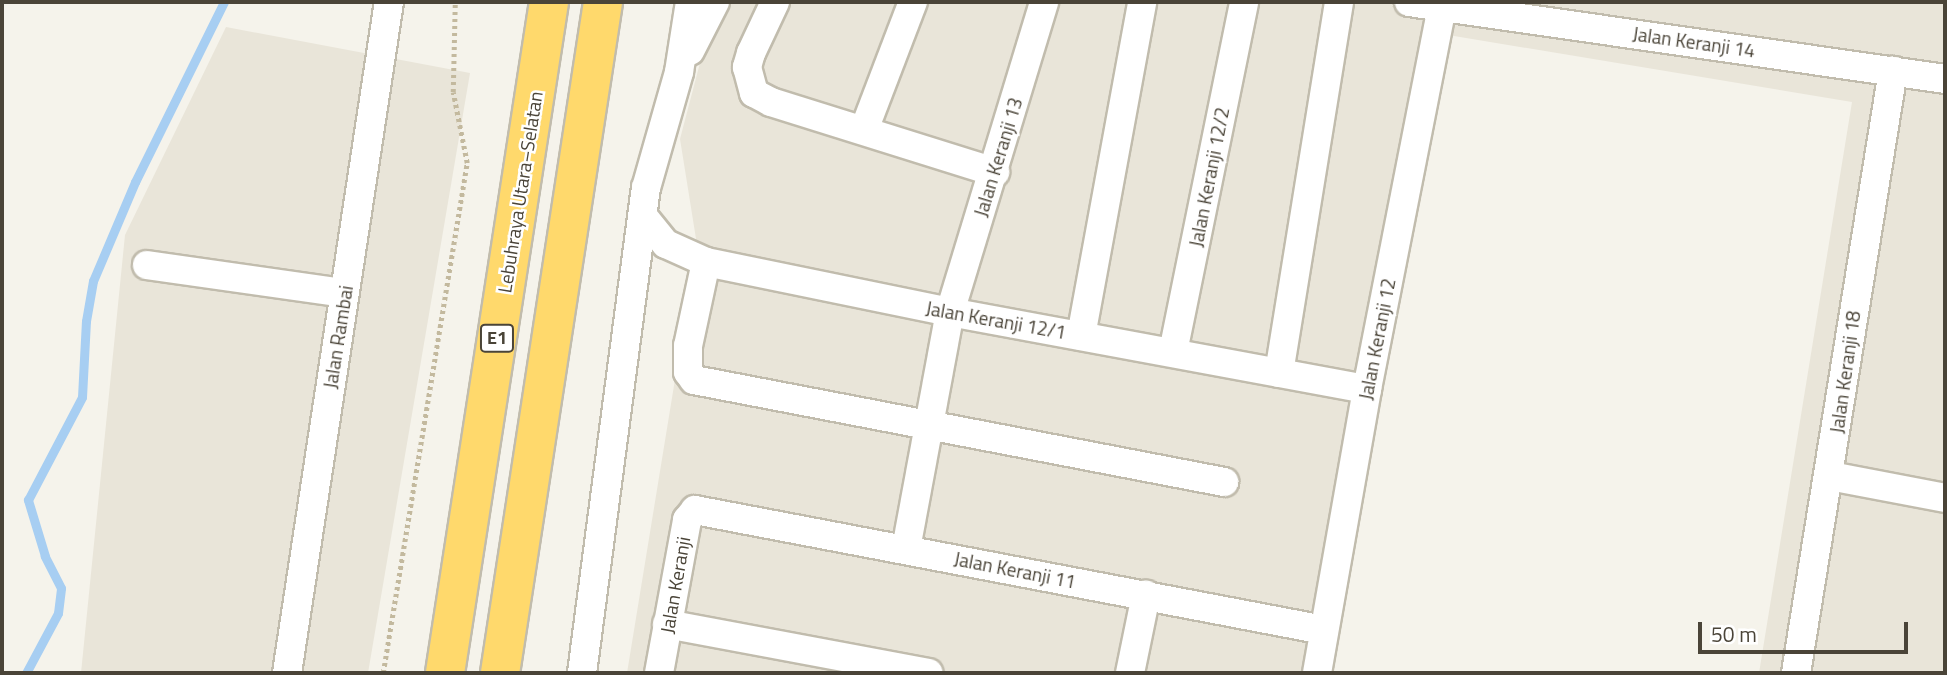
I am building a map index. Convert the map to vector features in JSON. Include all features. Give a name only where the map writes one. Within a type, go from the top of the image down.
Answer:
[{"type":"highway","name":"Lebuhraya Utara–Selatan","points":[[445,673],[549,2]]},
{"type":"highway","points":[[500,673],[603,2]]},
{"type":"street","name":"Jalan Rambai","points":[[286,673],[389,2]]},
{"type":"street","points":[[582,673],[643,215],[656,144],[678,72],[690,2]]},
{"type":"street","points":[[678,72],[715,2]]},
{"type":"street","points":[[775,2],[751,52],[747,67],[754,93],[771,102],[995,172]]},
{"type":"street","points":[[864,130],[914,2]]},
{"type":"street","name":"Jalan Keranji 13","points":[[906,548],[950,312],[995,172],[1044,2]]},
{"type":"street","points":[[1081,336],[1142,2]]},
{"type":"street","name":"Jalan Keranji 12/2","points":[[1173,352],[1244,2]]},
{"type":"street","points":[[1279,373],[1339,2]]},
{"type":"street","name":"Jalan Keranji 14","points":[[1409,2],[1569,12],[1945,79]]},
{"type":"street","name":"Jalan Keranji 12","points":[[1317,673],[1367,389],[1442,5]]},
{"type":"street","name":"Jalan Keranji 18","points":[[1796,673],[1830,477],[1893,71]]},
{"type":"street","name":"Jalan Keranji 12/1","points":[[643,215],[666,244],[706,262],[950,312],[1367,389]]},
{"type":"street","points":[[706,262],[688,346],[688,372],[694,380],[1224,482]]},
{"type":"street","points":[[147,265],[344,293]]},
{"type":"street","points":[[1830,477],[1945,498]]},
{"type":"street","name":"Jalan Keranji","points":[[659,673],[687,520],[695,510],[705,511]]},
{"type":"street","name":"Jalan Keranji 11","points":[[705,511],[1324,630]]},
{"type":"street","points":[[1130,673],[1146,595]]},
{"type":"street","points":[[667,624],[928,673]]},
{"type":"path","points":[[383,673],[467,163],[453,92],[452,19],[455,2]]},
{"type":"shaded area","points":[[716,2],[1945,2],[1945,673],[1759,673],[1852,102],[1436,33],[1331,673],[627,673],[697,245],[680,139]]},
{"type":"shaded area","points":[[226,27],[470,73],[368,673],[81,673],[125,235]]},
{"type":"waterway","points":[[26,673],[58,613],[61,588],[45,556],[28,500],[82,397],[86,321],[93,281],[135,182],[224,2]]}]
